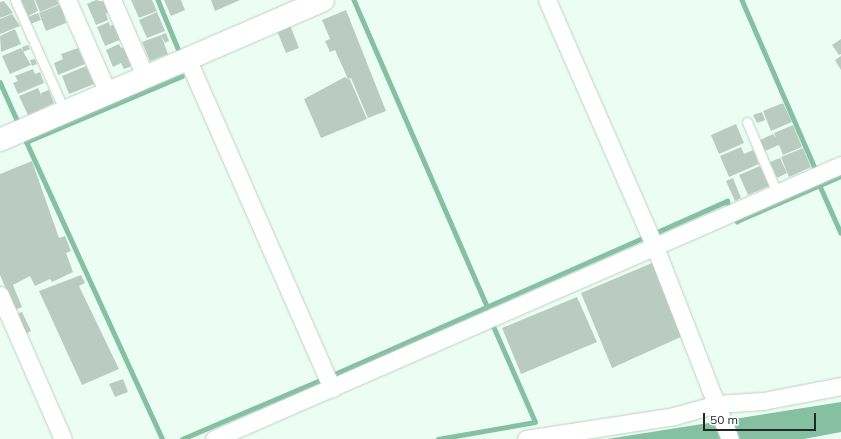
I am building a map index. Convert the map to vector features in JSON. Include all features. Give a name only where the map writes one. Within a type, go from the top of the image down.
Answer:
[{"type":"street","points":[[67,0],[108,93]]},
{"type":"street","points":[[112,0],[145,76]]},
{"type":"street","points":[[0,140],[323,0]]},
{"type":"street","points":[[546,0],[655,247],[730,439]]},
{"type":"street","points":[[187,58],[332,389]]},
{"type":"street","points":[[214,439],[332,389],[841,165]]},
{"type":"street","points":[[0,295],[63,439]]},
{"type":"street","points":[[526,439],[674,416],[841,386]]},
{"type":"lane","points":[[15,0],[65,112]]},
{"type":"lane","points":[[747,122],[777,193]]},
{"type":"shaded area","points":[[841,402],[841,432],[804,439],[607,439]]},
{"type":"building","points":[[21,0],[34,0],[38,11],[28,16]]},
{"type":"building","points":[[35,0],[57,0],[59,4],[40,12]]},
{"type":"building","points":[[96,0],[105,2],[109,12],[106,13],[108,20],[96,25],[87,4]]},
{"type":"building","points":[[131,0],[152,0],[157,11],[139,18]]},
{"type":"building","points":[[164,0],[181,0],[185,10],[171,16]]},
{"type":"building","points":[[211,0],[240,0],[215,11]]},
{"type":"building","points":[[4,1],[13,13],[0,18],[0,2]]},
{"type":"building","points":[[61,4],[66,23],[46,31],[39,13]]},
{"type":"building","points":[[346,10],[386,111],[368,118],[351,78],[348,79],[335,50],[330,52],[325,41],[330,39],[322,20]]},
{"type":"building","points":[[157,12],[165,31],[147,38],[139,20]]},
{"type":"building","points":[[38,13],[41,20],[30,24],[28,17]]},
{"type":"building","points":[[12,14],[20,26],[0,34],[0,19]]},
{"type":"building","points":[[109,22],[110,26],[116,24],[122,39],[105,46],[97,27]]},
{"type":"building","points":[[290,25],[299,48],[286,53],[277,31]]},
{"type":"building","points":[[15,29],[21,44],[1,52],[0,36]]},
{"type":"building","points":[[166,33],[169,41],[165,43],[161,35]]},
{"type":"building","points":[[161,35],[168,54],[150,61],[142,42]]},
{"type":"building","points":[[841,39],[841,54],[839,55],[832,45]]},
{"type":"building","points":[[119,44],[121,48],[126,46],[134,65],[124,69],[121,63],[113,67],[106,50]]},
{"type":"building","points":[[28,45],[30,49],[23,52],[22,47]]},
{"type":"building","points":[[21,48],[31,65],[10,74],[2,56]]},
{"type":"building","points":[[78,48],[85,64],[58,75],[54,63],[63,59],[61,54]]},
{"type":"building","points":[[841,56],[841,70],[835,60]]},
{"type":"building","points":[[35,59],[37,64],[32,66],[30,60]]},
{"type":"building","points":[[86,66],[94,84],[69,94],[62,76]]},
{"type":"building","points":[[33,69],[35,74],[40,72],[44,83],[18,94],[13,83],[18,81],[15,76]]},
{"type":"building","points":[[345,77],[350,80],[367,119],[321,138],[304,99]]},
{"type":"building","points":[[38,88],[42,97],[41,93],[49,90],[54,103],[28,115],[19,96]]},
{"type":"building","points":[[783,103],[792,122],[771,131],[763,111]]},
{"type":"building","points":[[762,112],[765,120],[757,123],[753,115]]},
{"type":"building","points":[[736,124],[744,143],[719,154],[711,135]]},
{"type":"building","points":[[793,125],[802,147],[783,155],[779,145],[765,151],[760,140],[773,134],[776,138],[774,133]]},
{"type":"building","points":[[741,147],[744,154],[753,150],[759,164],[729,177],[720,156]]},
{"type":"building","points":[[803,148],[811,167],[789,177],[781,157]]},
{"type":"building","points":[[780,158],[787,173],[777,178],[770,162]]},
{"type":"building","points":[[32,161],[59,238],[65,236],[71,251],[66,253],[73,272],[52,282],[50,279],[35,286],[30,276],[13,285],[22,307],[15,310],[0,275],[0,174]]},
{"type":"building","points":[[760,166],[769,186],[748,195],[739,175]]},
{"type":"building","points":[[733,178],[741,198],[735,201],[726,181]]},
{"type":"building","points":[[652,263],[683,336],[612,368],[581,293]]},
{"type":"building","points":[[81,275],[85,283],[79,286],[119,369],[82,385],[39,291]]},
{"type":"building","points":[[577,297],[597,342],[521,374],[502,328]]},
{"type":"building","points":[[22,312],[31,331],[25,334],[16,314]]},
{"type":"building","points":[[123,379],[128,392],[115,397],[109,384]]},
{"type":"waterway","points":[[158,0],[179,51]]},
{"type":"waterway","points":[[354,0],[487,306]]},
{"type":"waterway","points":[[742,0],[815,168]]},
{"type":"waterway","points":[[162,439],[26,142],[182,76]]},
{"type":"waterway","points":[[0,82],[18,122]]},
{"type":"waterway","points":[[735,218],[737,221],[841,176]]},
{"type":"waterway","points":[[820,186],[841,233]]},
{"type":"waterway","points":[[655,233],[727,201],[729,206]]},
{"type":"waterway","points":[[330,376],[641,239]]},
{"type":"waterway","points":[[438,439],[535,422],[492,324]]},
{"type":"waterway","points":[[182,439],[320,380]]}]
